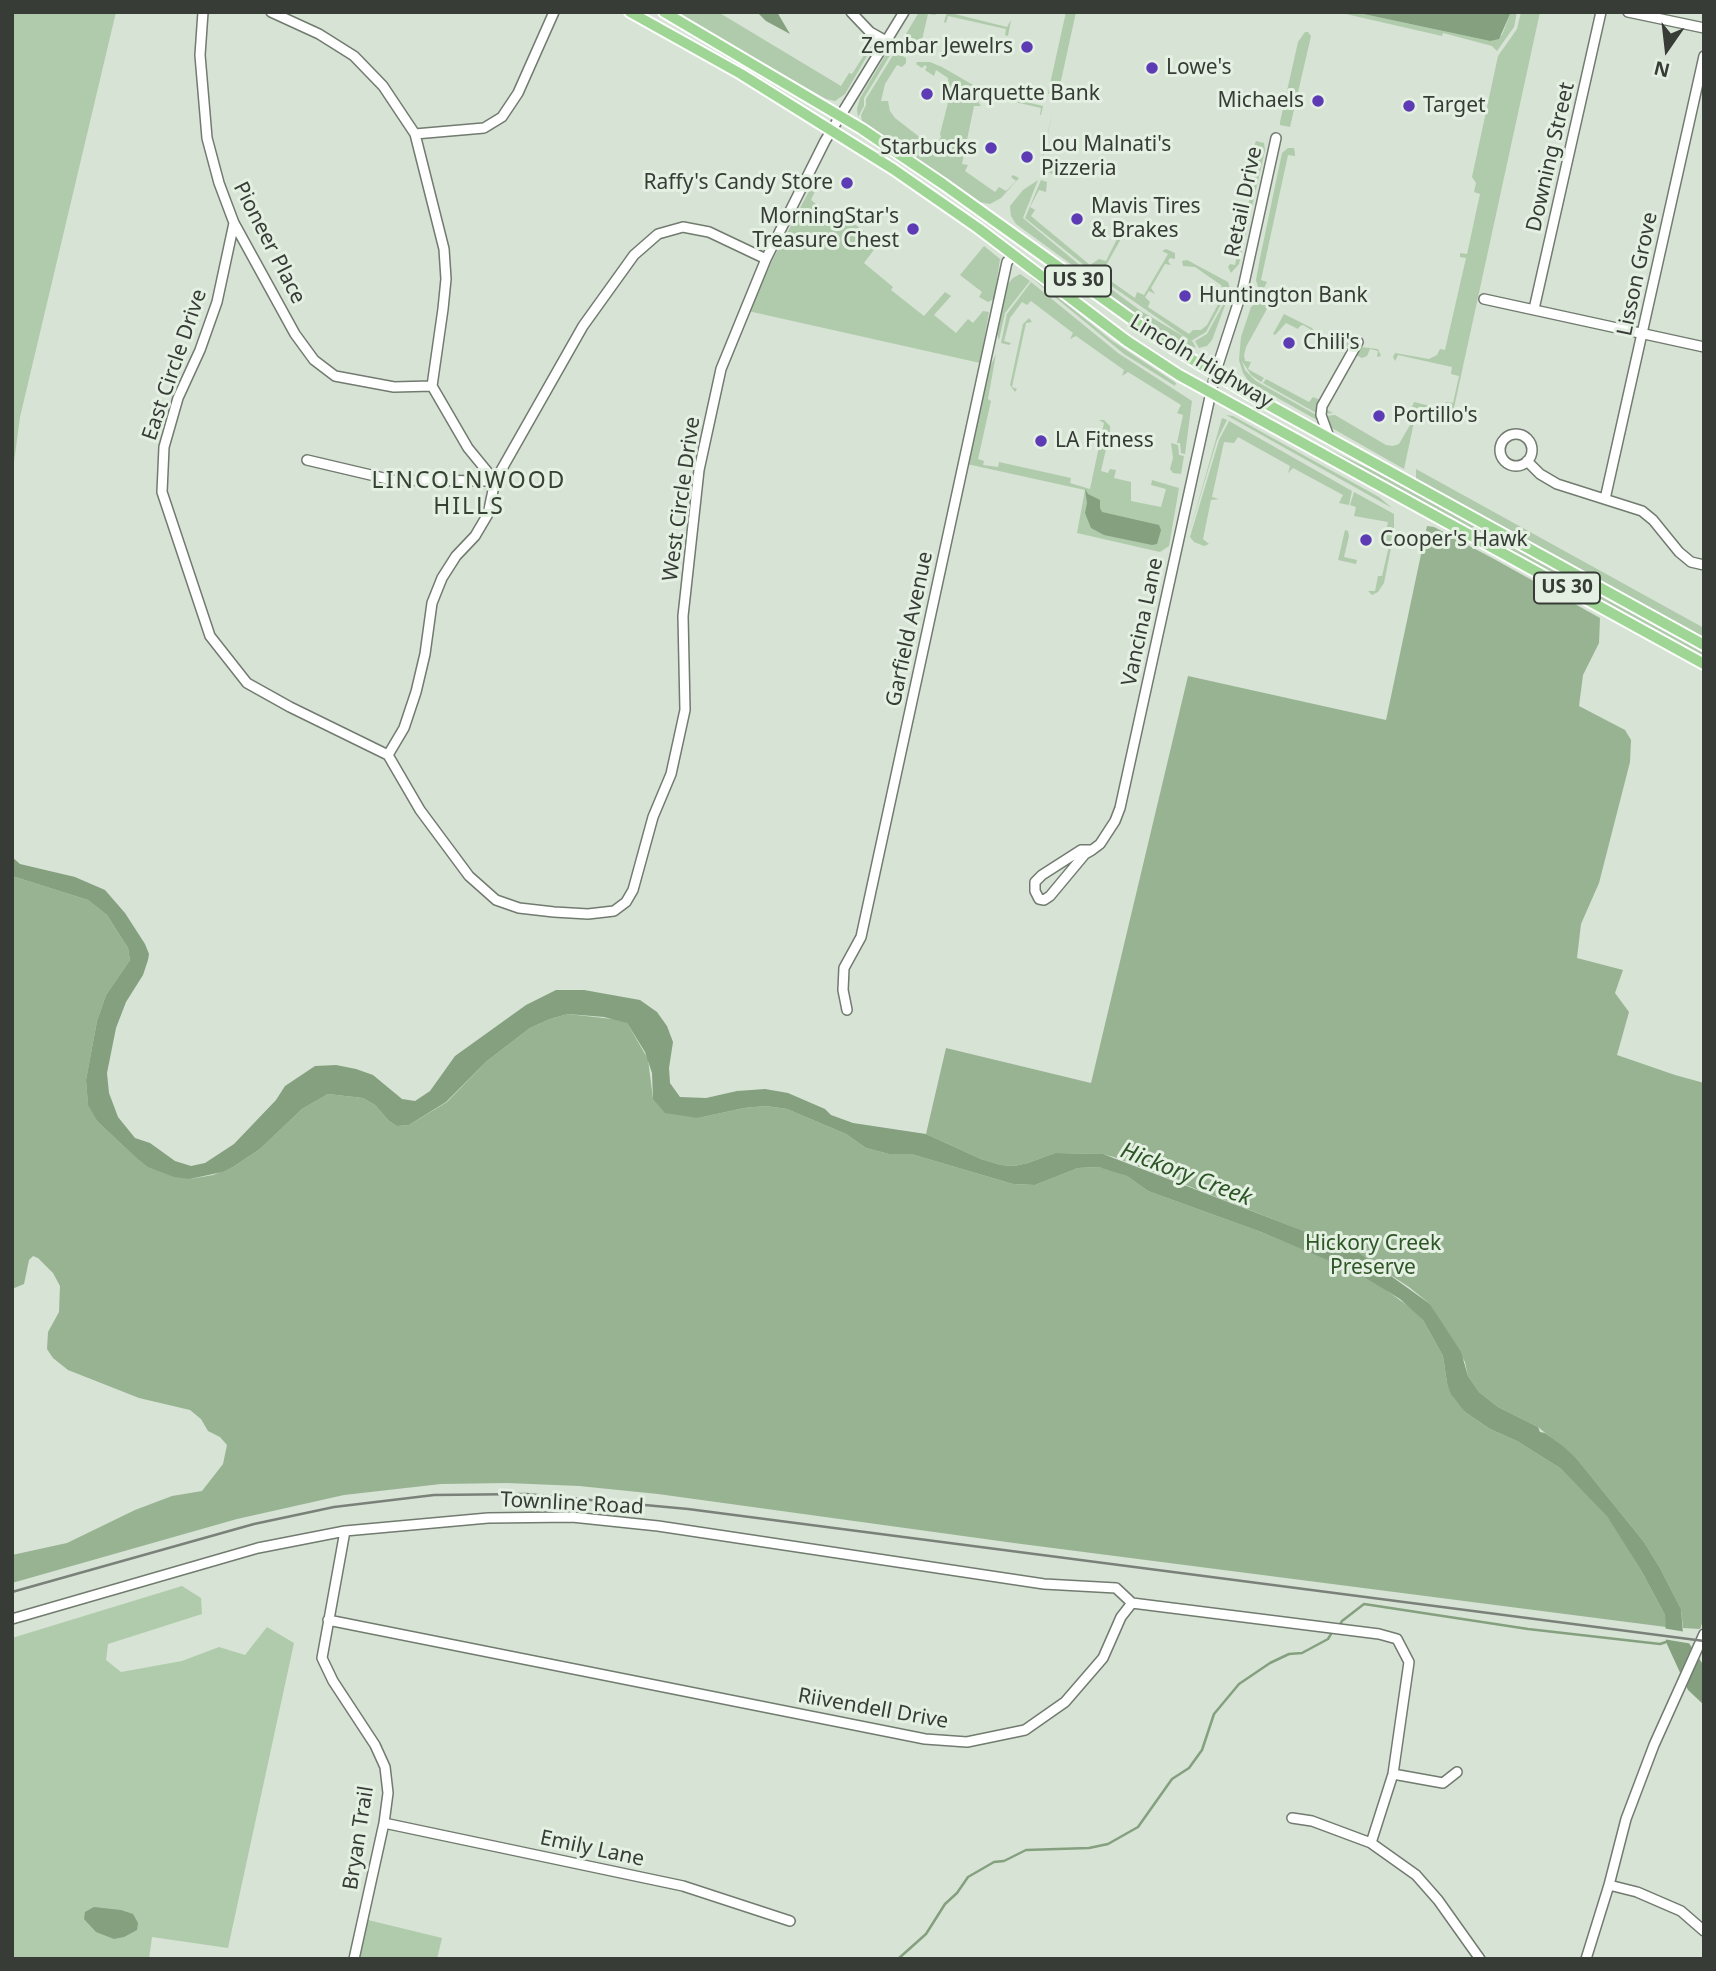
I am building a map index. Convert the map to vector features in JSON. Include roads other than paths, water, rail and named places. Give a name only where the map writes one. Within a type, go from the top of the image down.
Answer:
[{"type":"main road","name":"Lincoln Highway","points":[[630,12],[741,74],[831,130],[948,207],[1127,341],[1211,394],[1704,664]]},
{"type":"main road","name":"Lincoln Highway","points":[[663,12],[841,116],[943,184],[1165,343],[1215,374],[1704,645]]},
{"type":"street","name":"Pioneer Place","points":[[204,12],[200,55],[207,138],[219,183],[234,223],[295,334],[314,360],[335,376],[394,387],[432,386]]},
{"type":"street","points":[[271,12],[319,34],[354,56],[383,86],[415,134],[444,249],[446,278],[432,386],[468,449],[495,481]]},
{"type":"street","points":[[415,134],[484,128],[502,117],[519,93],[554,12]]},
{"type":"street","points":[[851,12],[870,32],[886,41]]},
{"type":"street","name":"West Circle Drive","points":[[388,755],[420,810],[469,876],[496,900],[519,908],[588,914],[614,911],[626,902],[634,890],[653,817],[671,774],[685,710],[683,616],[701,458],[721,369],[765,259],[831,130],[904,12]]},
{"type":"street","name":"Downing Street","points":[[1534,309],[1601,12]]},
{"type":"street","points":[[1628,12],[1704,28]]},
{"type":"street","name":"Lisson Grove","points":[[1605,499],[1704,57]]},
{"type":"street","name":"Retail Drive","points":[[1211,394],[1243,288],[1276,138]]},
{"type":"street","name":"East Circle Drive","points":[[234,223],[216,302],[200,350],[178,398],[164,447],[163,492],[210,636],[247,683],[290,708],[388,755]]},
{"type":"street","points":[[388,755],[404,728],[416,692],[425,654],[432,603],[449,567],[475,536],[488,513],[495,481],[583,326],[634,255],[658,233],[682,227],[709,232],[765,259]]},
{"type":"street","name":"Garfield Avenue","points":[[847,1010],[843,990],[844,968],[860,937],[1006,267],[1013,255]]},
{"type":"street","points":[[1484,299],[1704,347]]},
{"type":"street","points":[[1329,437],[1321,415],[1322,406],[1358,342]]},
{"type":"street","name":"Vancina Lane","points":[[1092,850],[1081,850],[1042,875],[1035,882],[1039,899],[1044,900],[1050,896],[1085,854],[1092,850],[1100,844],[1120,808],[1211,394]]},
{"type":"street","points":[[307,460],[392,480],[495,481]]},
{"type":"street","points":[[1527,461],[1540,474],[1557,484],[1642,511],[1653,520],[1679,552],[1691,562],[1704,565]]},
{"type":"street","name":"Townline Road","points":[[12,1619],[258,1548],[345,1531],[488,1518],[572,1517],[658,1526],[1044,1584],[1116,1588],[1132,1603]]},
{"type":"street","name":"Bryan Trail","points":[[345,1531],[322,1658],[333,1681],[375,1745],[385,1768],[388,1793],[384,1823],[354,1959]]},
{"type":"street","points":[[1132,1603],[1379,1634],[1397,1639],[1409,1662],[1393,1774],[1371,1843]]},
{"type":"street","name":"Riivendell Drive","points":[[328,1620],[925,1739],[967,1742],[1025,1730],[1065,1702],[1103,1658],[1121,1618],[1132,1603]]},
{"type":"street","points":[[1586,1959],[1626,1819],[1704,1634]]},
{"type":"street","points":[[1393,1774],[1443,1783],[1457,1772]]},
{"type":"street","points":[[1292,1818],[1312,1821],[1371,1843],[1416,1875],[1438,1900],[1480,1959]]},
{"type":"street","name":"Emily Lane","points":[[384,1823],[683,1886],[790,1921]]},
{"type":"street","points":[[1609,1885],[1637,1892],[1681,1911],[1704,1931]]},
{"type":"waterway","points":[[1339,1626],[1364,1604],[1528,1629],[1660,1644],[1666,1642]]},
{"type":"waterway","points":[[898,1959],[926,1934],[945,1904],[968,1877],[994,1862],[1004,1861],[1026,1850],[1089,1848],[1108,1844],[1138,1827],[1172,1779],[1189,1768],[1202,1750],[1214,1714],[1239,1684],[1270,1663],[1289,1654],[1302,1653],[1328,1639],[1331,1634]]},
{"type":"railway","points":[[12,1592],[254,1524],[334,1507],[434,1495],[526,1494],[688,1509],[1704,1641]]},
{"type":"place","name":"Zembar Jewelrs","points":[[1027,47]]},
{"type":"place","name":"Lowe's","points":[[1152,68]]},
{"type":"place","name":"Marquette Bank","points":[[927,94]]},
{"type":"place","name":"Michaels","points":[[1318,101]]},
{"type":"place","name":"Target","points":[[1409,106]]},
{"type":"place","name":"Starbucks","points":[[991,148]]},
{"type":"place","name":"Lou Malnati's Pizzeria","points":[[1027,157]]},
{"type":"place","name":"Raffy's Candy Store","points":[[847,183]]},
{"type":"place","name":"Mavis Tires & Brakes","points":[[1077,219]]},
{"type":"place","name":"MorningStar's Treasure Chest","points":[[913,229]]},
{"type":"place","name":"Huntington Bank","points":[[1185,296]]},
{"type":"place","name":"Chili's","points":[[1289,343]]},
{"type":"place","name":"Portillo's","points":[[1379,416]]},
{"type":"place","name":"LA Fitness","points":[[1041,441]]},
{"type":"place","name":"Cooper's Hawk","points":[[1366,540]]},
{"type":"district","name":"LINCOLNWOOD HILLS","points":[[469,494]]},
{"type":"water label","name":"Hickory Creek","points":[[1186,1175]]},
{"type":"park label","name":"Hickory Creek Preserve","points":[[1373,1256]]}]
